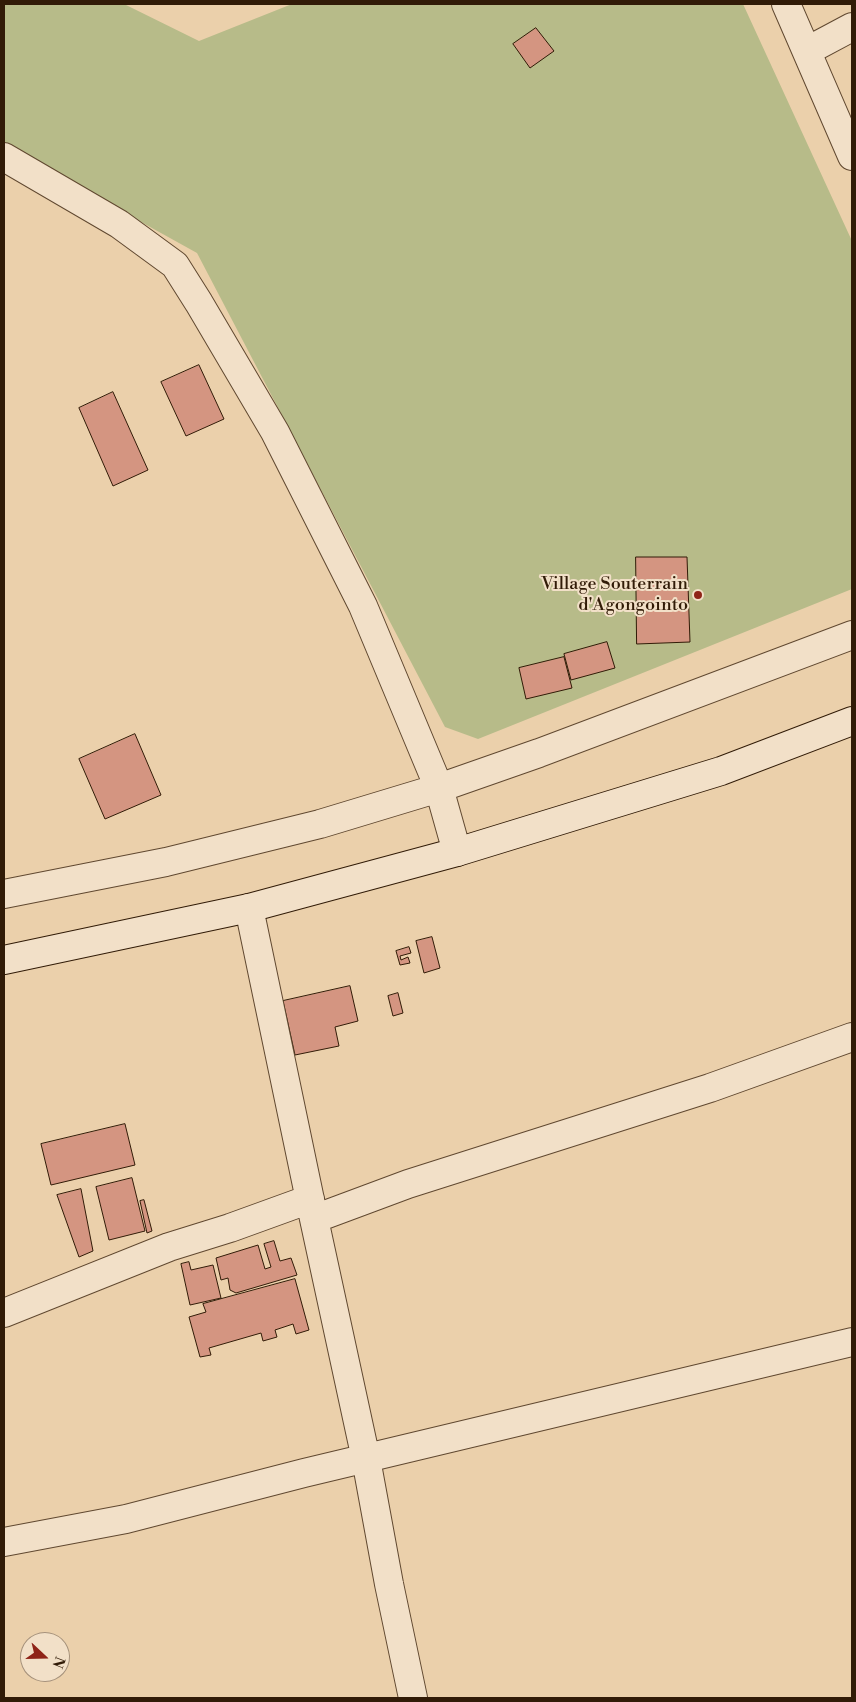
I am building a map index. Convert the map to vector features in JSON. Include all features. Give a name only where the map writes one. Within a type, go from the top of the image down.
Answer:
[{"type":"street","points":[[786,4],[852,156]]},
{"type":"street","points":[[807,51],[852,27]]},
{"type":"street","points":[[4,157],[120,224],[175,265],[275,432],[359,598],[439,788],[457,852]]},
{"type":"street","points":[[4,894],[166,862],[320,824],[439,788],[548,750],[852,635]]},
{"type":"street","points":[[4,960],[249,908],[457,852],[721,771],[852,721]]},
{"type":"street","points":[[249,908],[366,1458],[389,1584],[414,1698]]},
{"type":"street","points":[[4,1313],[169,1246],[230,1228],[408,1184],[710,1088],[852,1037]]},
{"type":"street","points":[[4,1542],[126,1519],[304,1472],[852,1342]]},
{"type":"green space","points":[[4,4],[124,4],[199,41],[292,4],[743,4],[852,241],[852,589],[478,739],[445,727],[197,253],[4,146]]},
{"type":"building","points":[[536,28],[554,51],[530,68],[513,44]]},
{"type":"building","points":[[199,365],[224,419],[186,436],[161,382]]},
{"type":"building","points":[[113,392],[148,470],[113,486],[79,408]]},
{"type":"building","points":[[636,557],[687,557],[690,642],[637,644]]},
{"type":"building","points":[[607,642],[615,668],[571,680],[564,654]]},
{"type":"building","points":[[564,657],[572,688],[526,699],[519,668]]},
{"type":"building","points":[[135,734],[161,795],[105,819],[79,759]]},
{"type":"building","points":[[432,937],[440,968],[424,973],[416,941]]},
{"type":"building","points":[[409,947],[411,953],[400,956],[401,960],[408,957],[410,963],[400,965],[396,951]]},
{"type":"building","points":[[350,986],[358,1021],[335,1027],[339,1046],[295,1055],[283,1001]]},
{"type":"building","points":[[398,993],[403,1013],[393,1016],[388,996]]},
{"type":"building","points":[[125,1124],[135,1165],[51,1185],[41,1144]]},
{"type":"building","points":[[132,1178],[145,1231],[109,1240],[96,1187]]},
{"type":"building","points":[[81,1189],[93,1251],[79,1257],[57,1195]]},
{"type":"building","points":[[144,1200],[152,1231],[147,1233],[140,1201]]},
{"type":"building","points":[[274,1241],[280,1261],[291,1258],[297,1275],[236,1293],[230,1290],[228,1278],[221,1280],[216,1258],[258,1245],[265,1269],[271,1267],[264,1244]]},
{"type":"building","points":[[189,1262],[191,1270],[213,1265],[221,1298],[190,1305],[181,1264]]},
{"type":"building","points":[[295,1279],[309,1330],[296,1334],[293,1324],[275,1330],[277,1337],[263,1341],[261,1333],[209,1348],[211,1355],[200,1357],[189,1317],[206,1312],[203,1304]]},
{"type":"place","name":"Village Souterrain d'Agongointo","points":[[698,595]]}]
